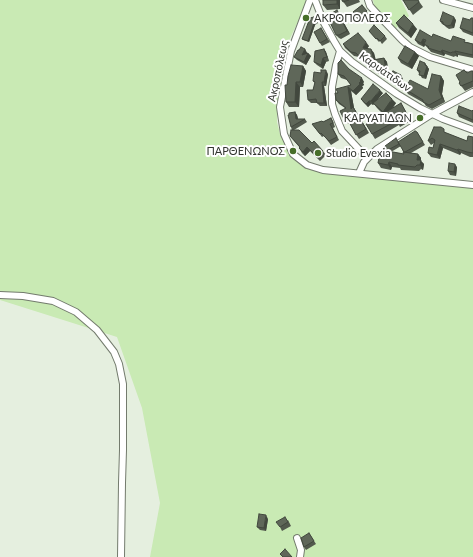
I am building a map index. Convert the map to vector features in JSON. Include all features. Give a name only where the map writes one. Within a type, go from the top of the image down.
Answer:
[{"type":"street","name":"Ακροπόλεως","points":[[310,0],[294,43],[286,72],[280,109],[284,134],[293,154],[307,165],[329,171],[473,185]]},
{"type":"street","name":"Καρυάτιδων","points":[[315,0],[326,28],[340,51],[363,70],[397,94],[432,114],[473,130]]},
{"type":"street","points":[[368,0],[377,14],[410,47],[430,57],[473,70]]},
{"type":"street","points":[[442,0],[472,8]]},
{"type":"street","points":[[340,51],[332,87],[332,104],[342,131],[367,158]]},
{"type":"street","points":[[359,173],[367,158],[382,145],[432,114],[473,92]]},
{"type":"street","points":[[0,295],[23,296],[53,301],[76,312],[97,330],[114,352],[119,364],[123,384],[122,557]]},
{"type":"street","points":[[296,538],[301,550],[300,557]]},
{"type":"green space","points":[[0,0],[306,0],[301,15],[286,47],[277,105],[277,122],[280,134],[291,156],[305,167],[331,174],[473,188],[473,557],[150,557],[160,503],[142,408],[117,337],[0,300]]},
{"type":"green space","points":[[373,0],[401,0],[409,16],[395,29],[375,9]]},
{"type":"building","points":[[323,0],[337,0],[337,4],[323,5]]},
{"type":"building","points":[[403,0],[418,0],[419,2],[409,10]]},
{"type":"building","points":[[362,5],[367,11],[358,19],[353,12]]},
{"type":"building","points":[[337,10],[347,31],[339,35],[336,35],[327,16]]},
{"type":"building","points":[[443,12],[454,17],[451,25],[447,26],[440,21]]},
{"type":"building","points":[[404,15],[413,24],[408,33],[396,23]]},
{"type":"building","points":[[314,17],[317,22],[314,23],[308,41],[302,39],[310,18]]},
{"type":"building","points":[[463,18],[470,20],[473,18],[473,33],[460,28]]},
{"type":"building","points":[[374,25],[385,36],[380,41],[377,38],[376,39],[369,31]]},
{"type":"building","points":[[321,28],[327,39],[320,43],[314,32]]},
{"type":"building","points":[[420,30],[432,37],[433,34],[451,41],[453,36],[465,40],[464,42],[473,44],[473,55],[455,51],[451,53],[442,50],[441,52],[428,48],[429,47],[424,44],[426,40],[423,39],[421,43],[415,40]]},
{"type":"building","points":[[358,33],[366,42],[363,48],[371,49],[374,60],[384,58],[387,77],[356,53],[351,52],[343,44]]},
{"type":"building","points":[[405,46],[415,52],[408,64],[398,58]]},
{"type":"building","points":[[301,47],[305,49],[302,55],[308,53],[304,62],[294,57]]},
{"type":"building","points":[[324,49],[327,57],[323,58],[321,65],[314,62],[315,51]]},
{"type":"building","points":[[341,60],[349,69],[362,78],[359,83],[360,84],[353,91],[348,87],[351,109],[353,107],[366,129],[356,135],[348,120],[344,119],[340,111],[346,108],[336,100],[335,93],[338,93],[336,89],[351,85],[344,76],[338,74],[338,63]]},
{"type":"building","points":[[420,61],[425,63],[427,66],[424,76],[419,75],[420,71],[417,70]]},
{"type":"building","points":[[291,65],[303,66],[300,82],[296,82],[295,102],[286,102],[285,85],[287,85]]},
{"type":"building","points":[[321,70],[326,70],[324,82],[322,82],[324,103],[317,103],[316,99],[308,100],[307,90],[313,90],[315,82],[313,81],[314,72],[321,73]]},
{"type":"building","points":[[464,70],[467,73],[473,71],[473,81],[461,86],[456,75]]},
{"type":"building","points":[[393,71],[401,75],[399,78],[401,79],[398,83],[388,78]]},
{"type":"building","points":[[432,74],[441,76],[439,90],[442,98],[429,105],[405,89],[410,80],[428,89]]},
{"type":"building","points":[[373,84],[380,90],[371,101],[366,104],[361,99]]},
{"type":"building","points":[[386,93],[392,99],[383,112],[373,103]]},
{"type":"building","points":[[401,103],[408,116],[372,134],[366,124]]},
{"type":"building","points":[[459,106],[472,111],[473,110],[473,120],[457,113]]},
{"type":"building","points":[[295,112],[296,119],[305,119],[291,127],[288,115],[289,113]]},
{"type":"building","points":[[331,118],[333,123],[330,124],[337,137],[329,141],[321,133],[320,134],[312,124],[323,122]]},
{"type":"building","points":[[434,127],[441,127],[444,129],[444,132],[467,141],[468,136],[473,137],[473,153],[457,150],[440,144],[437,155],[428,153],[429,147],[433,148],[435,140],[432,138],[428,141]]},
{"type":"building","points":[[291,130],[299,130],[312,143],[314,141],[323,151],[317,157],[307,147],[303,152],[290,136]]},
{"type":"building","points":[[415,131],[423,142],[404,152],[398,142]]},
{"type":"building","points":[[396,138],[399,144],[384,151],[385,146]]},
{"type":"building","points":[[382,150],[404,154],[403,152],[418,154],[417,160],[421,160],[420,165],[415,167],[398,165],[389,162],[388,165],[378,163],[380,152],[382,152]]},
{"type":"building","points":[[449,163],[455,164],[454,172],[448,171]]},
{"type":"building","points":[[259,514],[266,515],[264,528],[257,527]]},
{"type":"building","points":[[285,517],[288,522],[280,527],[276,522]]},
{"type":"building","points":[[309,533],[314,541],[304,547],[301,538]]},
{"type":"building","points":[[285,549],[292,557],[283,557],[280,554]]},
{"type":"place","name":"ΑΚΡΟΠΟΛΕΩΣ","points":[[306,18]]},
{"type":"place","name":"ΚΑΡΥΑΤΙΔΩΝ","points":[[420,118]]},
{"type":"place","name":"ΠΑΡΘΕΝΩΝΟΣ","points":[[293,151]]},
{"type":"place","name":"Studio Evexia","points":[[318,153]]}]
